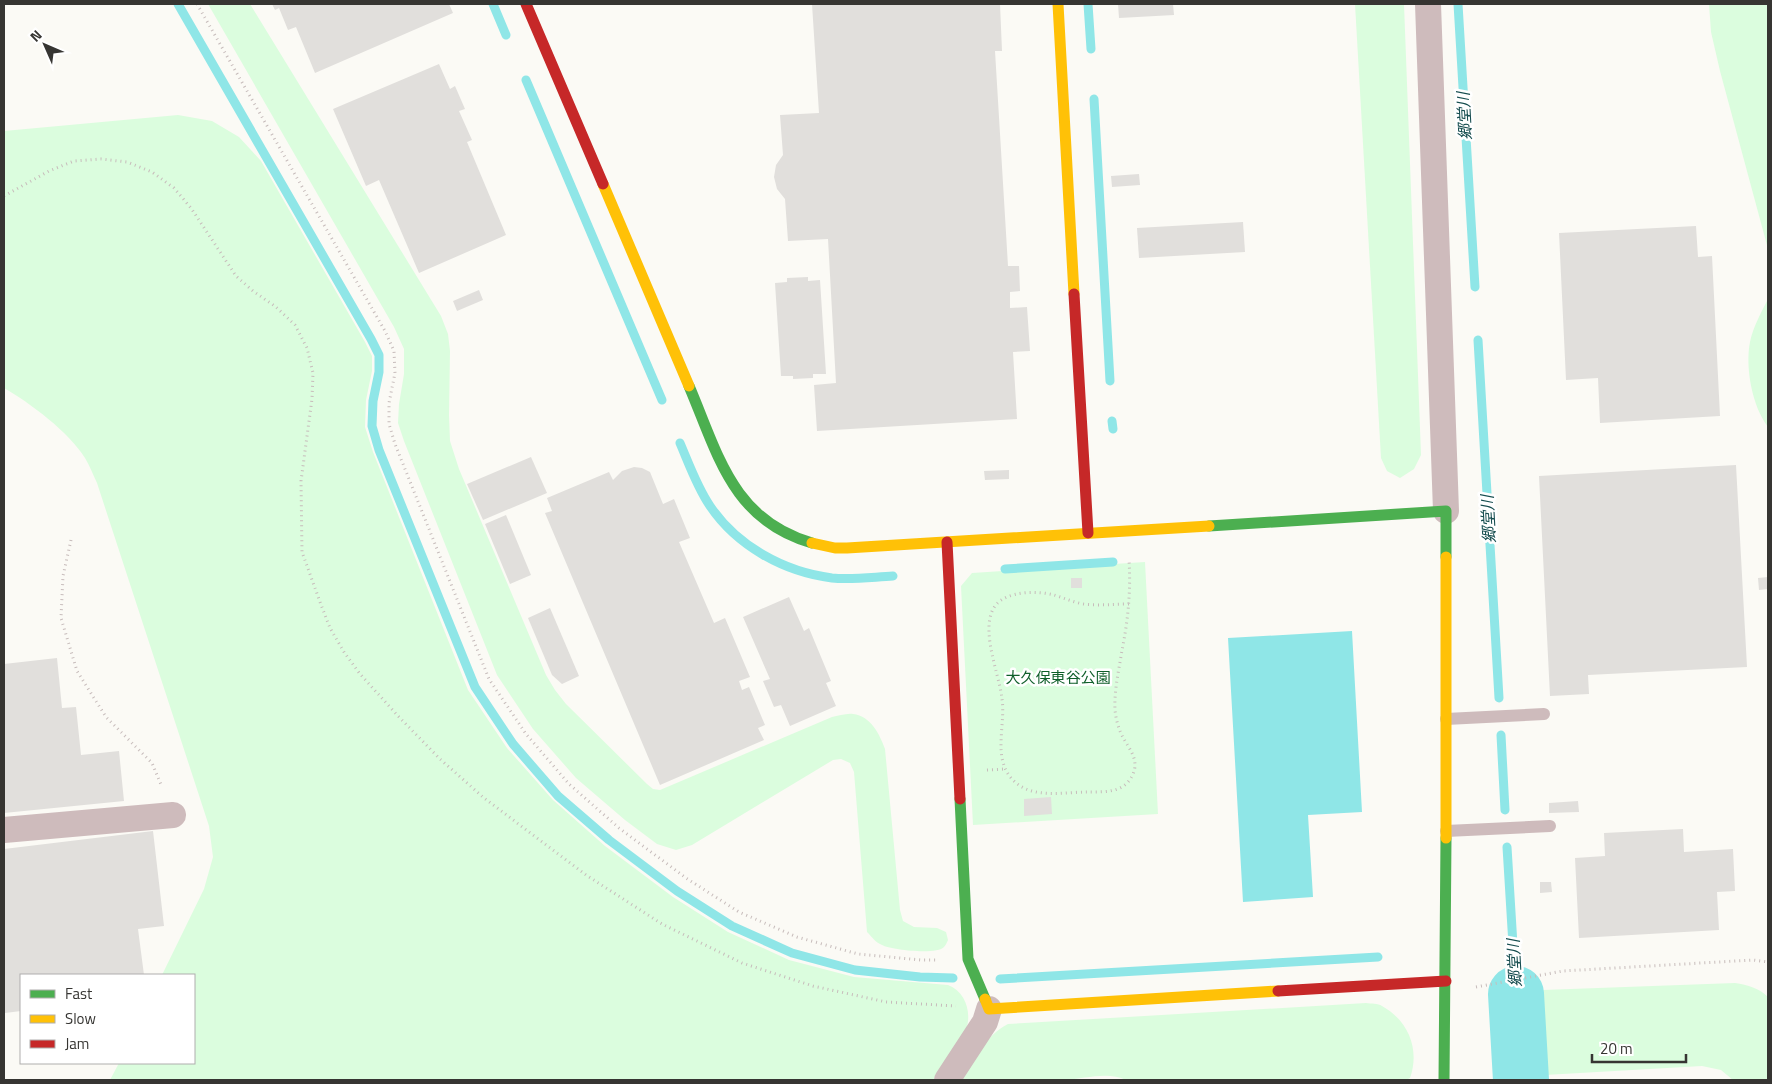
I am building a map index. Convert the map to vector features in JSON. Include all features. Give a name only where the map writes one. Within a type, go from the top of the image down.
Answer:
[{"type":"street","points":[[526,4],[721,462],[735,489],[754,511],[779,530],[806,542],[836,548],[1446,511]]},
{"type":"street","points":[[1058,4],[1088,533]]},
{"type":"street","points":[[1428,4],[1446,511],[1446,981],[1444,1080]]},
{"type":"street","points":[[947,1080],[985,1022],[989,1009],[968,960],[948,542]]},
{"type":"street","points":[[4,830],[173,815]]},
{"type":"street","points":[[989,1009],[1446,981]]},
{"type":"lane","points":[[1446,720],[1544,714]]},
{"type":"lane","points":[[1446,831],[1550,826]]},
{"type":"path","points":[[197,4],[380,322],[394,351],[395,373],[388,424],[489,679],[526,734],[569,784],[619,828],[686,878],[739,912],[797,937],[858,954],[921,960],[968,960]]},
{"type":"path","points":[[4,196],[49,171],[74,162],[101,159],[127,162],[152,172],[174,188],[192,208],[236,276],[276,307],[294,325],[307,348],[313,373],[312,399],[301,481],[302,552],[323,611],[330,628],[344,652],[360,674],[440,759],[484,798],[586,875],[662,924],[742,963],[813,986],[886,1002],[989,1009]]},
{"type":"path","points":[[71,540],[63,576],[61,618],[77,671],[106,717],[152,763],[173,815]]},
{"type":"path","points":[[1128,604],[1081,604],[1047,594],[1025,593],[1002,599],[994,606],[989,625],[993,661],[1002,699],[1000,754],[1007,773],[1020,786],[1039,793],[1107,792],[1118,789],[1128,783],[1134,773],[1135,761],[1132,750],[1118,726],[1115,712],[1116,681],[1124,638],[1128,604],[1130,583],[1129,552]]},
{"type":"path","points":[[1504,983],[1580,969],[1753,960],[1768,962]]},
{"type":"green space","points":[[208,4],[250,4],[441,316],[448,334],[450,351],[450,441],[459,469],[546,675],[555,690],[566,704],[647,784],[653,789],[660,790],[832,717],[851,714],[865,718],[874,727],[885,749],[900,910],[903,921],[914,927],[937,928],[946,932],[948,940],[944,947],[933,951],[894,949],[880,944],[867,932],[854,772],[850,763],[841,759],[833,760],[692,845],[676,850],[657,844],[625,820],[576,778],[533,729],[497,675],[404,441],[398,423],[404,374],[404,349],[394,327]]},
{"type":"green space","points":[[1355,4],[1404,4],[1421,455],[1414,469],[1400,478],[1387,471],[1381,458]]},
{"type":"green space","points":[[1709,4],[1768,4],[1768,249],[1720,71],[1711,32]]},
{"type":"green space","points":[[178,115],[212,121],[239,137],[261,161],[372,356],[372,371],[366,400],[365,427],[373,452],[468,690],[507,748],[553,800],[605,846],[673,897],[728,932],[789,960],[854,977],[948,985],[954,988],[966,1004],[968,1023],[966,1030],[933,1080],[110,1080],[118,1064],[195,1064],[195,974],[162,974],[204,889],[213,857],[209,826],[97,483],[90,467],[78,448],[59,428],[37,410],[4,388],[4,131]]},
{"type":"green space","points":[[1768,299],[1768,427],[1762,418],[1754,397],[1748,363],[1751,336]]},
{"type":"green space","name":"大久保東谷公園","points":[[1145,562],[1158,814],[973,825],[961,586],[972,573]]},
{"type":"green space","points":[[1735,983],[1753,987],[1768,997],[1768,1080],[1733,1080],[1721,1070],[1702,1066],[1545,1075],[1534,1070],[1528,1060],[1525,1008],[1531,997],[1543,990]]},
{"type":"green space","points":[[1366,1003],[1382,1006],[1391,1012],[1405,1028],[1410,1037],[1414,1057],[1410,1078],[1406,1080],[1126,1080],[1112,1076],[1096,1076],[1052,1081],[961,1080],[987,1041],[1008,1024]]},
{"type":"water","points":[[1352,631],[1362,812],[1308,815],[1313,897],[1243,902],[1228,638]]},
{"type":"building","points":[[272,4],[449,4],[453,13],[315,73],[296,27],[288,30],[279,8],[275,10]]},
{"type":"building","points":[[812,4],[1000,4],[1002,51],[995,51],[1008,266],[1019,266],[1020,291],[1010,292],[1010,308],[1027,307],[1030,351],[1013,352],[1017,419],[817,431],[814,385],[836,383],[828,239],[788,241],[785,199],[777,189],[774,177],[776,165],[783,155],[780,115],[819,113]]},
{"type":"building","points":[[1118,4],[1173,4],[1174,15],[1119,18]]},
{"type":"building","points":[[439,64],[450,89],[455,86],[465,109],[459,111],[472,140],[467,142],[506,235],[419,273],[379,180],[366,186],[333,109]]},
{"type":"building","points":[[1139,174],[1140,185],[1112,187],[1111,176]]},
{"type":"building","points":[[1243,222],[1245,252],[1139,258],[1137,228]]},
{"type":"building","points":[[1696,226],[1698,257],[1712,256],[1720,416],[1600,423],[1598,378],[1566,380],[1559,233]]},
{"type":"building","points":[[808,277],[808,281],[820,280],[826,374],[813,374],[813,378],[793,379],[793,376],[781,376],[775,283],[787,282],[787,278]]},
{"type":"building","points":[[479,290],[483,300],[457,311],[453,301]]},
{"type":"building","points":[[531,457],[547,493],[483,520],[467,484]]},
{"type":"building","points":[[1736,465],[1747,667],[1588,675],[1589,694],[1550,696],[1539,476]]},
{"type":"building","points":[[634,467],[650,472],[663,504],[674,499],[690,538],[679,542],[714,623],[725,618],[750,677],[739,681],[742,690],[749,687],[765,725],[758,728],[764,740],[660,785],[545,513],[552,511],[547,498],[609,472],[613,480],[622,471]]},
{"type":"building","points":[[1009,470],[1009,479],[985,480],[984,471]]},
{"type":"building","points":[[506,515],[531,575],[510,584],[485,524]]},
{"type":"building","points":[[1768,577],[1768,589],[1759,590],[1758,578]]},
{"type":"building","points":[[1071,578],[1082,578],[1082,588],[1071,588]]},
{"type":"building","points":[[789,597],[804,631],[809,628],[831,681],[826,683],[836,706],[790,726],[781,705],[774,707],[763,681],[770,679],[743,617]]},
{"type":"building","points":[[550,608],[579,676],[562,684],[552,675],[528,618]]},
{"type":"building","points":[[57,658],[62,708],[76,707],[81,755],[119,751],[124,801],[4,813],[4,664]]},
{"type":"building","points":[[1051,797],[1052,814],[1024,816],[1024,799]]},
{"type":"building","points":[[1578,801],[1579,812],[1549,813],[1549,803]]},
{"type":"building","points":[[1683,829],[1684,852],[1733,849],[1735,891],[1717,892],[1719,930],[1579,938],[1575,858],[1605,856],[1604,833]]},
{"type":"building","points":[[153,831],[164,926],[138,929],[144,974],[20,974],[20,1011],[5,1013],[4,849]]},
{"type":"building","points":[[1540,882],[1551,882],[1552,892],[1540,893]]},
{"type":"waterway","points":[[178,4],[379,355],[379,372],[373,401],[372,426],[379,450],[475,687],[513,744],[558,796],[609,840],[677,891],[732,926],[792,953],[855,970],[920,977],[953,978]]},
{"type":"waterway","points":[[493,4],[506,35]]},
{"type":"waterway","points":[[1088,4],[1091,49]]},
{"type":"waterway","name":"郷堂川","points":[[1458,4],[1475,287]]},
{"type":"waterway","points":[[526,80],[662,400]]},
{"type":"waterway","points":[[1094,99],[1110,381]]},
{"type":"waterway","name":"郷堂川","points":[[1478,340],[1499,698]]},
{"type":"waterway","points":[[1112,421],[1113,429]]},
{"type":"waterway","points":[[680,443],[697,483],[710,506],[734,533],[763,555],[796,570],[832,578],[855,579],[893,576]]},
{"type":"waterway","points":[[1005,569],[1113,562]]},
{"type":"waterway","name":"郷堂川","points":[[1501,735],[1505,810]]},
{"type":"waterway","name":"郷堂川","points":[[1507,847],[1516,994]]},
{"type":"waterway","points":[[1000,979],[1378,957]]},
{"type":"waterway","name":"郷堂川","points":[[1516,994],[1521,1080]]},
{"type":"traffic: fast","points":[[689,386],[720,459],[731,481],[746,501],[763,518],[785,532],[812,543]]},
{"type":"traffic: fast","points":[[1209,526],[1446,511],[1446,557]]},
{"type":"traffic: fast","points":[[960,799],[968,959],[985,999]]},
{"type":"traffic: fast","points":[[1444,1080],[1446,838]]},
{"type":"traffic: slow","points":[[1058,4],[1074,294]]},
{"type":"traffic: slow","points":[[603,184],[689,386]]},
{"type":"traffic: slow","points":[[812,543],[835,548],[847,548],[1209,526]]},
{"type":"traffic: slow","points":[[1446,557],[1446,838]]},
{"type":"traffic: slow","points":[[985,999],[989,1009],[1278,991]]},
{"type":"traffic: jam","points":[[526,4],[603,184]]},
{"type":"traffic: jam","points":[[1074,294],[1088,533]]},
{"type":"traffic: jam","points":[[947,542],[960,799]]},
{"type":"traffic: jam","points":[[1278,991],[1446,981]]}]
